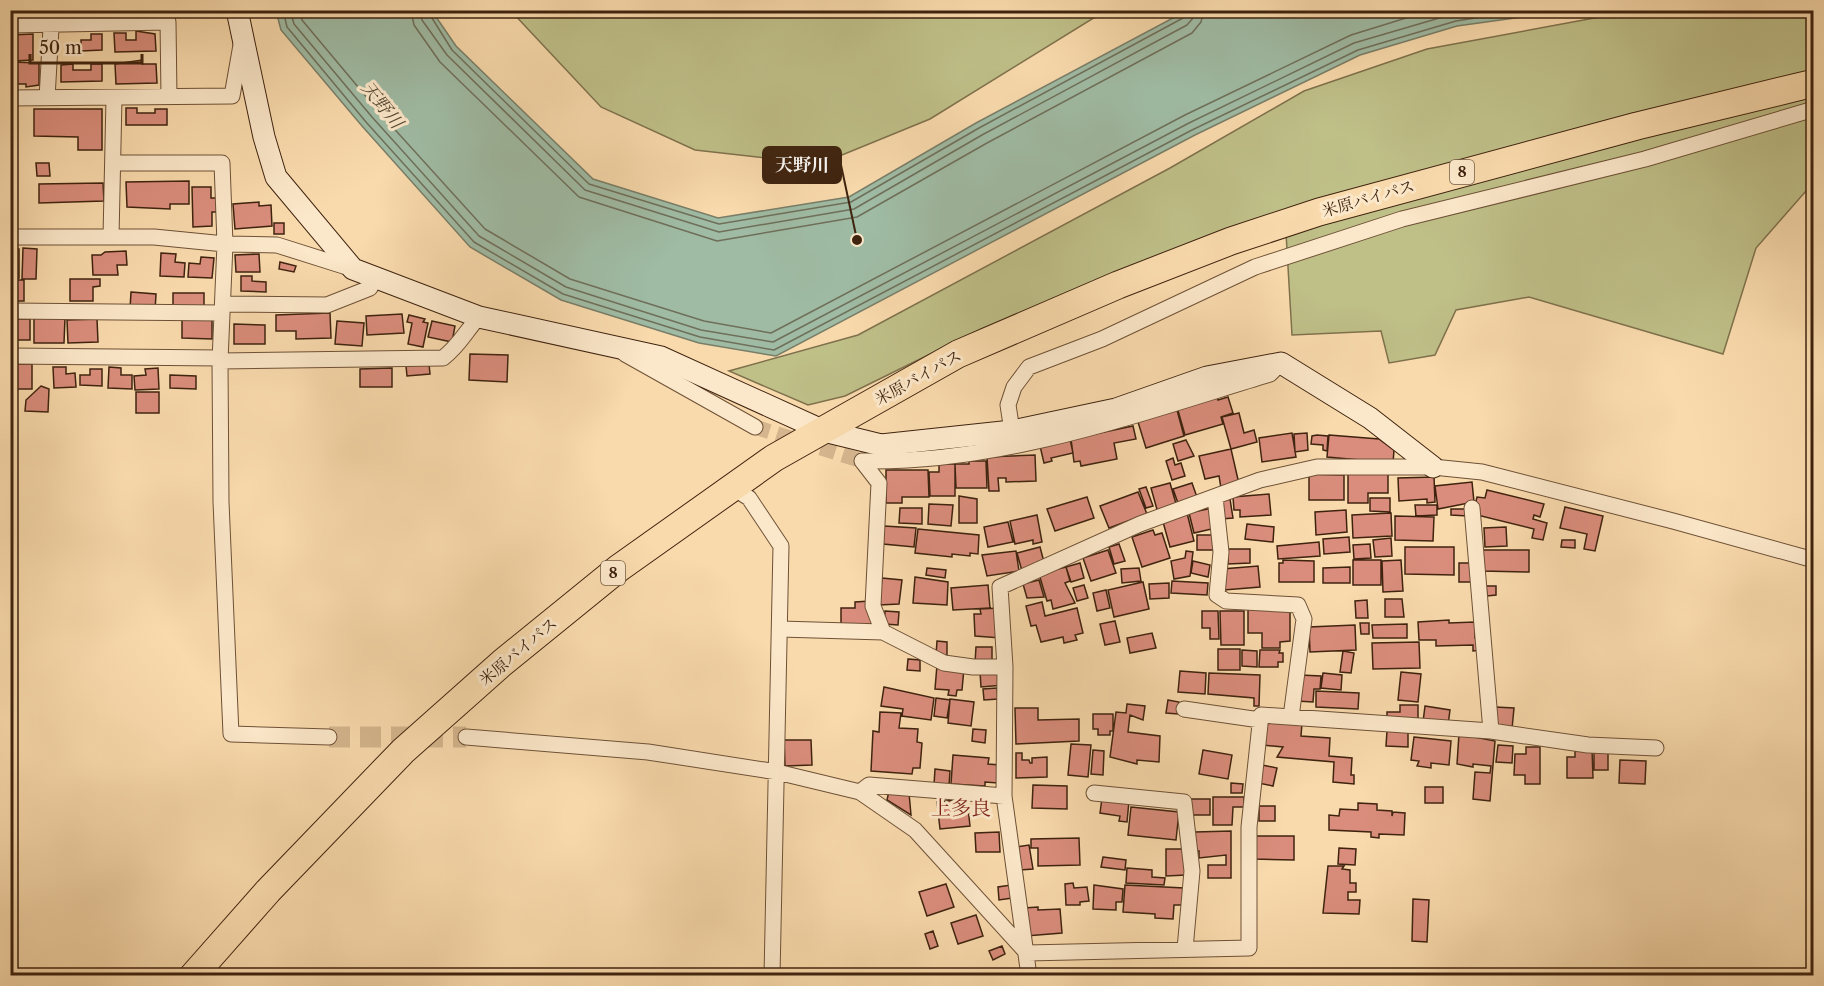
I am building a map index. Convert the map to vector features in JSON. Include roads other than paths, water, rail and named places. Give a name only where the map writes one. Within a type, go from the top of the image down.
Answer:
[{"type":"highway","name":"米原バイパス","points":[[193,975],[268,891],[403,751],[502,663],[619,568],[774,458],[958,354],[1118,285],[1231,241],[1319,212],[1603,135],[1814,83]]},
{"type":"street","points":[[237,10],[264,136],[276,177],[353,269]]},
{"type":"street","points":[[10,25],[52,17],[168,22],[169,97]]},
{"type":"street","points":[[47,98],[52,17]]},
{"type":"street","points":[[10,98],[232,96],[242,37]]},
{"type":"street","points":[[111,237],[114,98]]},
{"type":"street","points":[[1011,431],[1008,405],[1014,387],[1029,367],[1102,339],[1255,267],[1402,219],[1645,159],[1814,109]]},
{"type":"street","points":[[114,163],[222,163],[225,244],[220,360],[221,502],[231,734],[328,737]]},
{"type":"street","points":[[10,237],[154,237],[225,244],[277,245],[376,277],[479,317],[660,357],[824,431],[881,445],[1011,431],[1116,409],[1207,377],[1281,363],[1370,418],[1433,467]]},
{"type":"street","points":[[10,311],[327,305],[370,288],[376,277]]},
{"type":"street","points":[[10,356],[220,360],[443,358],[459,346],[467,329],[479,317]]},
{"type":"street","points":[[612,346],[755,427]]},
{"type":"street","points":[[883,632],[873,606],[879,483],[862,461],[896,462],[995,450],[1117,421],[1270,375],[1281,363]]},
{"type":"street","points":[[1029,975],[1004,796],[1005,667],[1000,587],[1140,524],[1260,480],[1317,467],[1433,467],[1482,472],[1814,560]]},
{"type":"street","points":[[733,488],[749,498],[782,546],[772,975]]},
{"type":"street","points":[[1215,497],[1221,552],[1217,595],[1226,600],[1298,605],[1304,619],[1290,717]]},
{"type":"street","points":[[1472,508],[1491,731]]},
{"type":"street","points":[[780,629],[883,632],[944,663],[973,667],[1005,667]]},
{"type":"street","points":[[1184,709],[1260,720]]},
{"type":"street","points":[[466,737],[648,752],[777,772],[860,792],[915,830],[1027,953],[1250,948],[1249,827],[1261,715],[1491,731],[1588,745],[1656,748]]},
{"type":"street","points":[[860,792],[869,785],[1004,796]]},
{"type":"street","points":[[1094,793],[1184,802],[1192,872],[1185,949]]},
{"type":"water","points":[[276,11],[432,11],[456,46],[593,179],[718,218],[849,197],[976,123],[1186,11],[1567,11],[1457,26],[1360,55],[1195,135],[776,356],[699,343],[561,300],[470,247],[362,126],[281,30]]},
{"type":"tunnel","points":[[755,427],[862,461]]},
{"type":"tunnel","points":[[329,737],[466,737]]},
{"type":"place","name":"天野川","points":[[857,240]]},
{"type":"district","name":"上多良","points":[[961,808]]}]
